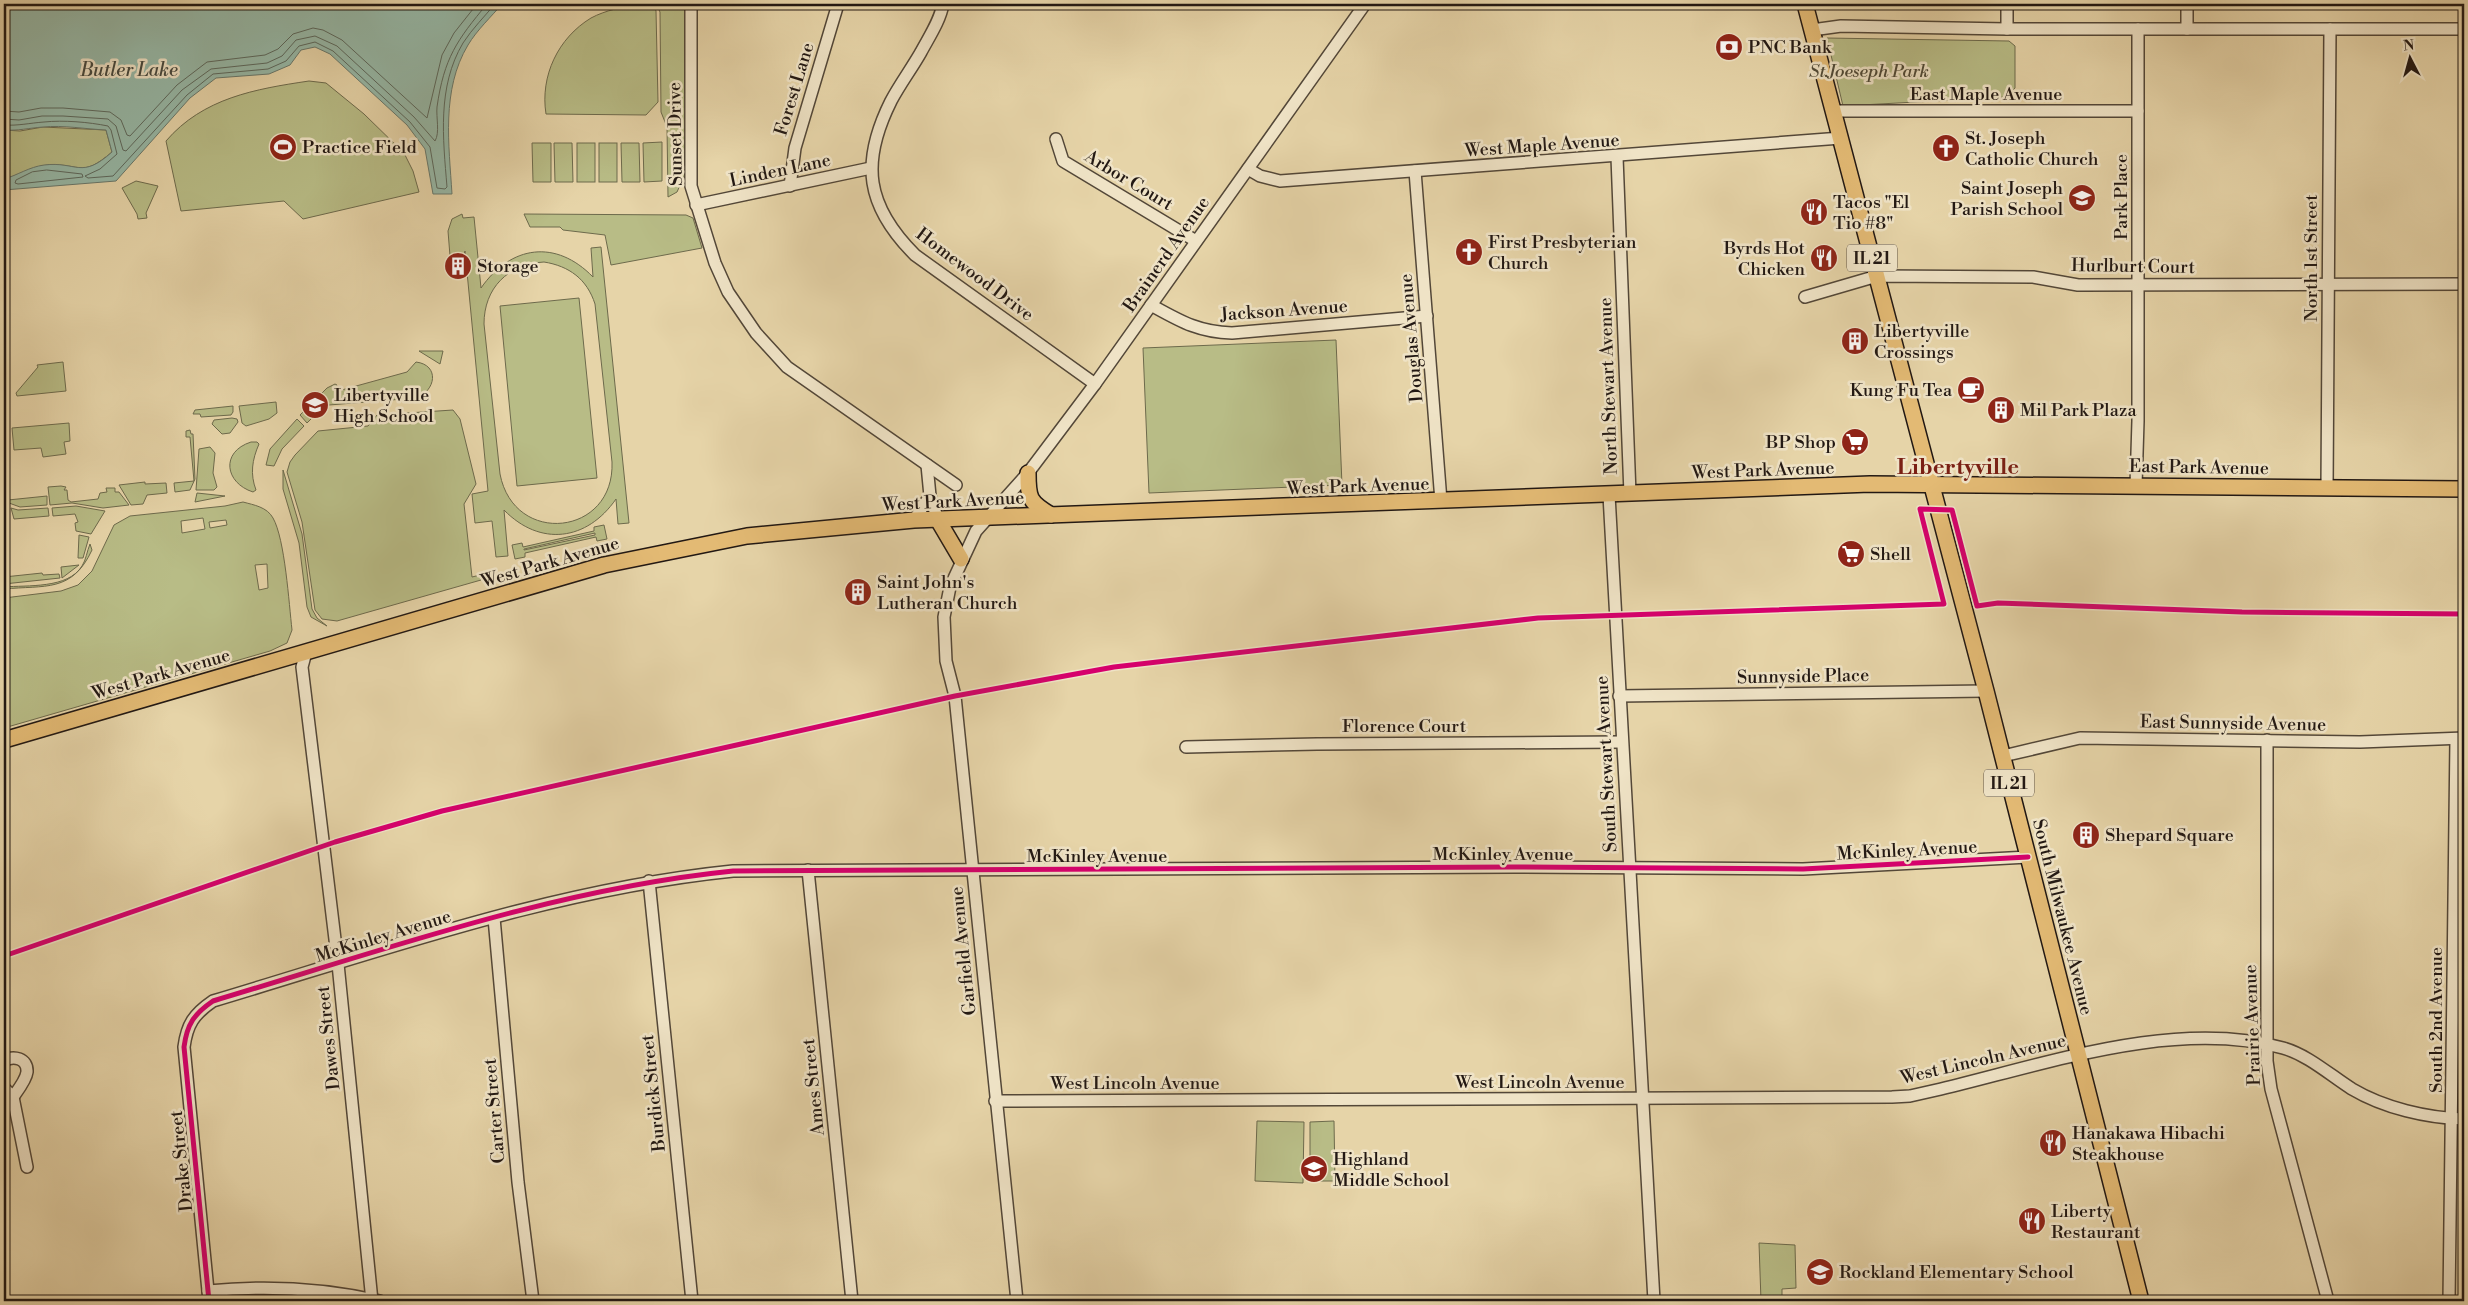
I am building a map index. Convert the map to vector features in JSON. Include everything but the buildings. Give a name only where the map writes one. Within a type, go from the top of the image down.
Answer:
[{"type":"main road","name":"IL 21","points":[[1805,4],[1932,485]]},
{"type":"main road","points":[[1028,473],[1030,499],[1035,506],[1052,516]]},
{"type":"main road","name":"West Park Avenue","points":[[4,740],[611,563],[740,537],[914,520],[1870,484],[1932,485]]},
{"type":"main road","name":"East Park Avenue","points":[[1932,485],[2136,485],[2464,489]]},
{"type":"main road","name":"South Milwaukee Avenue","points":[[1932,485],[2142,1301]]},
{"type":"main road","points":[[938,520],[961,559]]},
{"type":"street","name":"Sunset Drive","points":[[691,4],[691,186],[715,263],[728,292],[756,333],[787,367],[956,485]]},
{"type":"street","name":"Forest Lane","points":[[790,186],[795,148],[838,4]]},
{"type":"street","name":"Homewood Drive","points":[[943,4],[932,31],[891,100],[873,145],[871,168],[880,208],[899,239],[915,255],[1095,384]]},
{"type":"street","name":"Brainerd Avenue","points":[[988,518],[1028,473],[1095,384],[1365,4]]},
{"type":"street","points":[[2007,4],[2007,29]]},
{"type":"street","points":[[2187,4],[2187,29]]},
{"type":"street","points":[[1812,30],[1841,26],[2007,29],[2464,29]]},
{"type":"street","name":"Park Place","points":[[2136,485],[2138,29]]},
{"type":"street","name":"North 1st Street","points":[[2327,488],[2330,29]]},
{"type":"street","name":"East Maple Avenue","points":[[1834,111],[2138,111]]},
{"type":"street","name":"West Maple Avenue","points":[[1248,169],[1260,176],[1280,181],[1617,157],[1841,138]]},
{"type":"street","name":"Arbor Court","points":[[1056,139],[1063,161],[1196,241]]},
{"type":"street","name":"North Stewart Avenue","points":[[1617,157],[1630,494]]},
{"type":"street","name":"Linden Lane","points":[[696,205],[871,168]]},
{"type":"street","name":"Douglas Avenue","points":[[1415,171],[1441,501]]},
{"type":"street","name":"Hurlburt Court","points":[[1805,297],[1877,276],[2033,277],[2078,285],[2464,284]]},
{"type":"street","name":"Jackson Avenue","points":[[1151,305],[1197,329],[1213,333],[1232,333],[1427,316]]},
{"type":"street","points":[[927,464],[930,496],[938,520]]},
{"type":"street","name":"South Stewart Avenue","points":[[1609,495],[1621,742],[1654,1301]]},
{"type":"street","points":[[914,520],[930,496]]},
{"type":"street","name":"Garfield Avenue","points":[[988,518],[976,531],[961,559],[950,587],[944,616],[946,661],[955,696],[1017,1301]]},
{"type":"street","name":"Dawes Street","points":[[306,652],[302,667],[338,964],[374,1301]]},
{"type":"street","name":"Sunnyside Place","points":[[1619,696],[1986,691]]},
{"type":"street","name":"East Sunnyside Avenue","points":[[2003,756],[2080,738],[2360,742],[2460,739]]},
{"type":"street","name":"South 2nd Avenue","points":[[2450,1301],[2458,1119],[2460,739]]},
{"type":"street","name":"Prairie Avenue","points":[[2266,740],[2267,1046],[2271,1089],[2328,1301]]},
{"type":"street","name":"Florence Court","points":[[1186,747],[1621,742]]},
{"type":"street","name":"McKinley Avenue","points":[[191,1020],[197,1012],[213,1002],[437,933],[649,881],[734,871],[1513,867],[1803,869],[2028,857]]},
{"type":"street","name":"Ames Street","points":[[808,870],[852,1301]]},
{"type":"street","name":"Burdick Street","points":[[649,881],[692,1301]]},
{"type":"street","name":"Carter Street","points":[[494,918],[518,1182],[533,1301]]},
{"type":"street","name":"Drake Street","points":[[191,1020],[184,1047],[209,1296]]},
{"type":"street","name":"West Lincoln Avenue","points":[[995,1101],[1642,1099],[1910,1096],[2132,1043],[2171,1039],[2237,1040],[2283,1048],[2298,1054],[2354,1090],[2381,1103],[2414,1112],[2458,1119]]},
{"type":"street","points":[[4,1061],[9,1058],[18,1058],[26,1064],[27,1072],[13,1097]]},
{"type":"street","points":[[4,1088],[13,1097],[27,1167]]},
{"type":"street","points":[[209,1296],[246,1287],[286,1287],[316,1289],[374,1301]]},
{"type":"green space","points":[[639,4],[654,5],[656,11],[658,102],[646,115],[546,114],[546,86],[549,72],[554,59],[569,36],[579,26],[597,15]]},
{"type":"green space","points":[[656,4],[685,4],[686,172],[677,192],[668,197],[667,127],[661,112],[660,12]]},
{"type":"green space","name":"St.Joeseph Park","points":[[1827,38],[2009,41],[2015,46],[2015,88],[2007,97],[1843,106]]},
{"type":"green space","name":"Practice Field","points":[[309,81],[326,83],[364,114],[404,153],[413,171],[419,192],[303,219],[284,201],[181,211],[166,141],[181,126],[213,105],[250,92]]},
{"type":"green space","points":[[43,127],[106,130],[112,152],[87,167],[48,165],[4,179],[4,130],[20,131]]},
{"type":"green space","points":[[662,142],[662,181],[644,182],[643,143]]},
{"type":"green space","points":[[532,143],[551,143],[551,182],[533,182]]},
{"type":"green space","points":[[554,143],[572,143],[573,182],[555,182]]},
{"type":"green space","points":[[577,143],[595,143],[595,182],[577,182]]},
{"type":"green space","points":[[599,143],[617,143],[617,182],[599,182]]},
{"type":"green space","points":[[621,143],[639,143],[640,182],[622,182]]},
{"type":"green space","points":[[136,181],[158,186],[146,213],[147,218],[138,219],[122,188]]},
{"type":"green space","points":[[462,214],[463,218],[474,217],[481,288],[506,263],[534,252],[549,252],[564,257],[579,265],[593,277],[591,248],[601,247],[629,523],[618,524],[616,499],[591,524],[577,531],[563,534],[548,534],[533,530],[518,522],[504,510],[508,556],[496,557],[492,521],[475,523],[472,494],[488,491],[465,251],[464,254],[450,256],[448,231],[452,219]],"holes":[[[544,262],[553,264],[576,275],[587,287],[595,304],[612,462],[609,487],[598,505],[582,518],[562,523],[542,522],[524,513],[509,497],[500,474],[484,324],[488,299],[500,280],[519,267]]]},
{"type":"green space","points":[[524,214],[686,215],[693,218],[702,248],[611,265],[605,235],[563,230],[560,227],[530,227]]},
{"type":"green space","points":[[579,298],[597,478],[517,486],[500,306]]},
{"type":"green space","points":[[1336,340],[1342,485],[1149,493],[1143,348]]},
{"type":"green space","points":[[419,351],[443,351],[440,364]]},
{"type":"green space","points":[[63,362],[66,391],[17,396],[16,393],[38,367],[37,365]]},
{"type":"green space","points":[[416,362],[424,364],[432,373],[431,384],[423,395],[416,398],[329,405],[320,410],[307,423],[300,415],[327,388],[335,384],[337,385],[335,390],[338,391],[407,372]]},
{"type":"green space","points":[[276,402],[277,413],[269,419],[246,426],[242,423],[239,406]]},
{"type":"green space","points":[[233,406],[231,415],[201,417],[200,414],[193,414],[195,410]]},
{"type":"green space","points":[[453,410],[460,419],[476,484],[464,504],[472,577],[480,575],[481,580],[337,621],[322,619],[315,610],[302,522],[287,472],[290,462],[318,431],[368,426],[377,415]]},
{"type":"green space","points":[[237,419],[238,422],[230,433],[222,434],[212,424],[214,420]]},
{"type":"green space","points":[[297,419],[304,426],[282,449],[274,466],[266,465],[270,449]]},
{"type":"green space","points":[[69,423],[70,441],[64,442],[66,454],[43,457],[41,448],[14,450],[12,428]]},
{"type":"green space","points":[[190,430],[191,434],[193,434],[195,479],[190,490],[175,492],[174,483],[194,481],[190,437],[186,437],[186,431]]},
{"type":"green space","points":[[251,442],[259,444],[253,467],[256,490],[253,492],[237,482],[232,475],[230,467],[234,453]]},
{"type":"green space","points":[[210,447],[215,453],[213,473],[217,487],[214,490],[196,490],[199,449]]},
{"type":"green space","points":[[283,470],[302,534],[312,609],[317,618],[327,626],[311,617],[307,607],[299,543],[283,489]]},
{"type":"green space","points":[[145,482],[145,484],[166,483],[167,493],[147,495],[143,504],[131,505],[119,485]]},
{"type":"green space","points":[[48,487],[66,487],[64,490],[67,490],[68,500],[71,502],[98,499],[100,493],[107,492],[106,488],[115,488],[115,492],[119,492],[129,505],[103,508],[72,503],[50,505]]},
{"type":"green space","points":[[197,493],[225,496],[195,502]]},
{"type":"green space","points":[[47,496],[47,505],[20,507],[9,503],[8,500]]},
{"type":"green space","points":[[243,502],[256,505],[267,511],[273,518],[281,541],[288,589],[292,630],[287,643],[270,651],[4,728],[4,598],[61,591],[78,585],[92,571],[114,525],[130,516],[225,506]],"holes":[[[203,518],[205,529],[182,533],[181,521]],[[226,520],[227,525],[210,528],[209,522]],[[267,564],[268,588],[259,590],[255,565]]]},
{"type":"green space","points":[[76,506],[105,511],[91,534],[76,531],[75,523],[78,522],[75,514],[53,516],[52,508]]},
{"type":"green space","points":[[11,508],[18,510],[48,508],[49,516],[14,519]]},
{"type":"green space","points":[[604,525],[607,539],[597,541],[596,537],[525,553],[525,557],[515,559],[512,545],[522,543],[523,547],[594,531],[594,527]],"holes":[[[595,533],[595,535],[524,550]]]},
{"type":"green space","points":[[79,535],[89,537],[83,558],[78,558]]},
{"type":"green space","points":[[90,544],[92,550],[84,564],[76,574],[66,580],[45,586],[4,589],[4,587],[35,586],[67,579],[82,566]]},
{"type":"green space","points":[[79,565],[62,578],[61,567]]},
{"type":"green space","points":[[42,573],[43,575],[59,574],[60,578],[4,584],[4,577]]},
{"type":"green space","points":[[1257,1121],[1304,1122],[1303,1183],[1255,1181]]},
{"type":"green space","points":[[1334,1121],[1335,1181],[1310,1181],[1310,1122]]},
{"type":"green space","points":[[1759,1243],[1795,1245],[1796,1288],[1782,1289],[1782,1301],[1761,1301]]},
{"type":"water","name":"Butler Lake","points":[[4,4],[502,4],[472,39],[459,62],[450,99],[449,156],[452,194],[433,194],[425,149],[407,125],[330,54],[315,47],[301,50],[290,65],[269,74],[216,78],[190,98],[116,181],[4,190],[4,179],[33,167],[55,164],[79,168],[86,167],[102,160],[112,152],[106,130],[58,126],[4,130]]},
{"type":"cycle path","points":[[4,956],[335,842],[442,811],[955,696],[1114,667],[1538,618],[1944,604],[1920,509],[1952,510],[1977,606],[1998,603],[2242,612],[2464,614]]},
{"type":"cycle path","points":[[209,1301],[184,1047],[189,1026],[196,1015],[213,1001],[406,942],[535,907],[601,892],[733,871],[1513,867],[1803,869],[2028,857]]},
{"type":"place","name":"PNC Bank","points":[[1729,47]]},
{"type":"place","name":"Practice Field","points":[[283,147]]},
{"type":"place","name":"St. Joseph Catholic Church","points":[[1946,148]]},
{"type":"place","name":"Saint Joseph Parish School","points":[[2082,198]]},
{"type":"place","name":"Tacos \"El Tio #8\"","points":[[1814,212]]},
{"type":"place","name":"First Presbyterian Church","points":[[1469,252]]},
{"type":"place","name":"Byrds Hot Chicken","points":[[1824,258]]},
{"type":"place","name":"Storage","points":[[458,266]]},
{"type":"place","name":"Libertyville Crossings","points":[[1855,341]]},
{"type":"place","name":"Kung Fu Tea","points":[[1971,390]]},
{"type":"place","name":"Libertyville High School","points":[[315,405]]},
{"type":"place","name":"Mil Park Plaza","points":[[2001,410]]},
{"type":"place","name":"BP Shop","points":[[1855,442]]},
{"type":"place","name":"Shell","points":[[1851,554]]},
{"type":"place","name":"Saint John's Lutheran Church","points":[[858,592]]},
{"type":"place","name":"Shepard Square","points":[[2086,835]]},
{"type":"place","name":"Hanakawa Hibachi Steakhouse","points":[[2053,1143]]},
{"type":"place","name":"Highland Middle School","points":[[1314,1169]]},
{"type":"place","name":"Liberty Restaurant","points":[[2032,1221]]},
{"type":"place","name":"Rockland Elementary School","points":[[1820,1272]]},
{"type":"district","name":"Libertyville","points":[[1958,466]]}]
